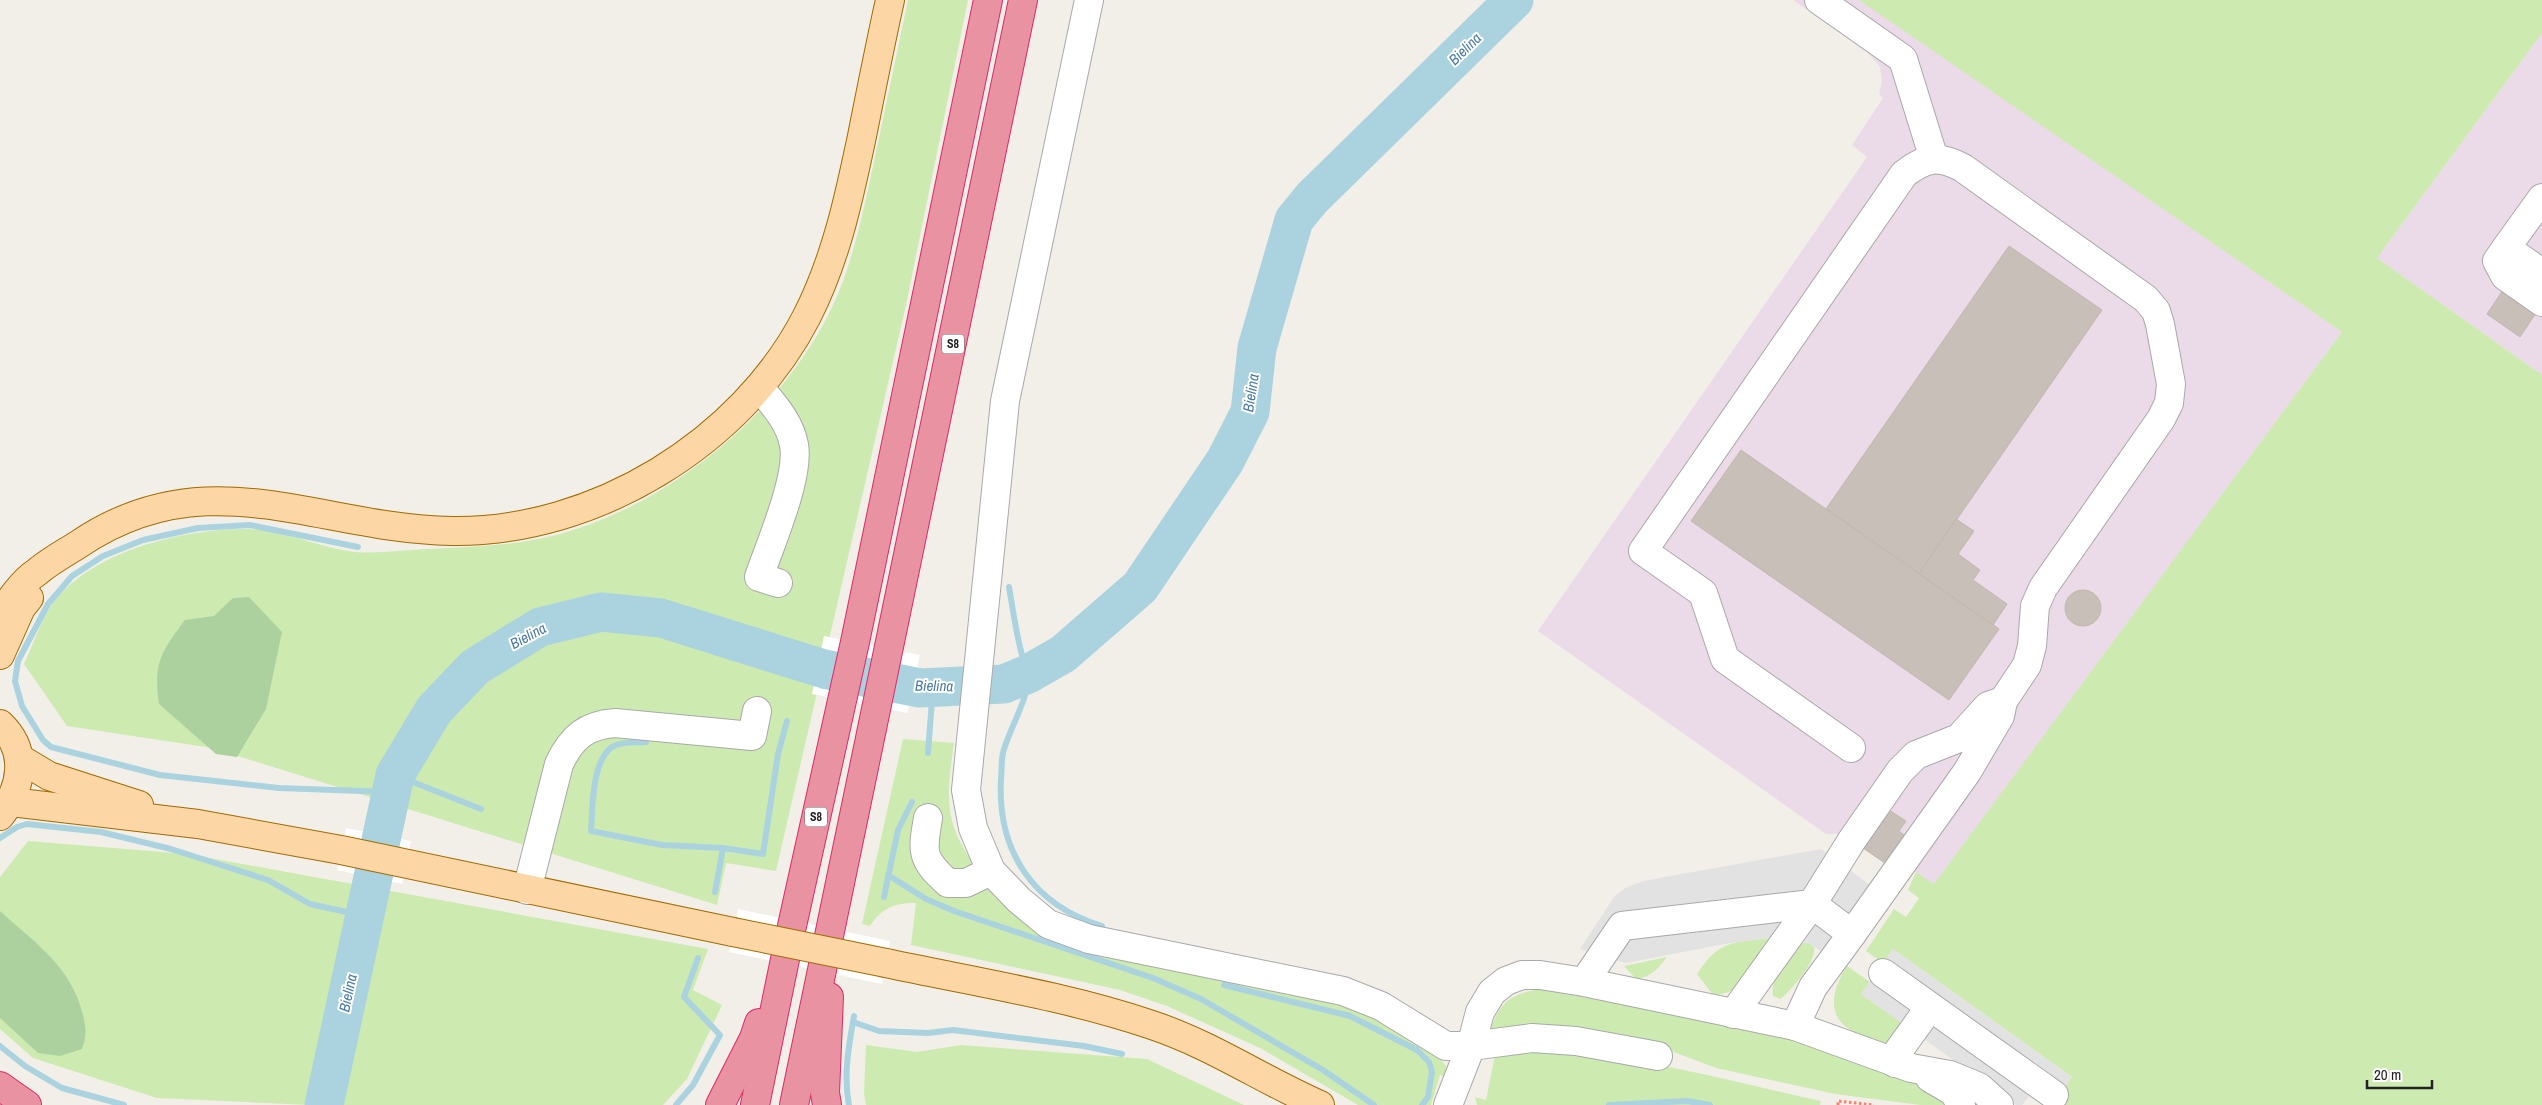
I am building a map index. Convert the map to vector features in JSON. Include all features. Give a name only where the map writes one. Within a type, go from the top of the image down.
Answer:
[{"type":"highway","name":"S8","points":[[755,1105],[790,935],[855,642],[988,0]]},
{"type":"highway","name":"S8","points":[[794,1105],[1023,0]]},
{"type":"highway","points":[[720,1105],[754,1038],[790,935]]},
{"type":"highway","points":[[827,1105],[825,1093],[829,1021],[828,941]]},
{"type":"highway","points":[[0,1086],[27,1105]]},
{"type":"main road","points":[[0,615],[34,573],[95,533],[139,513],[183,502],[226,500],[284,505],[401,528],[453,531],[504,528],[556,516],[611,496],[660,471],[710,434],[759,387],[792,342],[806,317],[833,254],[845,216],[890,0]]},
{"type":"main road","points":[[0,654],[21,608],[65,553]]},
{"type":"main road","points":[[0,724],[13,740],[19,758],[20,773],[6,809],[198,824],[341,850],[1027,993],[1109,1012],[1153,1025],[1231,1058],[1295,1098],[1320,1105]]},
{"type":"main road","points":[[19,758],[48,776],[198,824]]},
{"type":"lane","points":[[1089,0],[1005,401],[966,790],[973,828],[992,871],[1019,900],[1048,924],[1088,939],[1343,991],[1381,1006],[1446,1046],[1471,1046],[1532,1038],[1576,1041],[1658,1056]]},
{"type":"lane","points":[[1819,0],[1903,59],[1934,158]]},
{"type":"lane","points":[[1795,1026],[1814,987],[1966,772],[2000,716],[2003,701],[2027,666],[2032,646],[2035,606],[2043,588],[2161,419],[2169,403],[2171,384],[2160,324],[2156,311],[2146,299],[1964,168],[1947,159],[1934,158],[1916,165],[1904,174],[1643,551],[1703,592],[1725,659],[1851,748]]},
{"type":"lane","points":[[2542,198],[2497,261],[2505,276],[2542,302]]},
{"type":"lane","points":[[2506,248],[2542,273]]},
{"type":"lane","points":[[759,387],[787,423],[794,446],[794,470],[759,577],[778,583]]},
{"type":"lane","points":[[1733,1014],[1812,904],[1852,840],[1900,771],[1916,755],[1959,738],[1988,706],[2003,701]]},
{"type":"lane","points":[[527,890],[560,764],[566,750],[577,736],[599,724],[615,722],[752,736],[758,711]]},
{"type":"lane","points":[[928,818],[923,845],[930,868],[948,883],[966,883],[992,871]]},
{"type":"lane","points":[[1584,982],[1622,926],[1812,904],[1852,934]]},
{"type":"lane","points":[[1883,973],[2054,1095]]},
{"type":"lane","points":[[1448,1105],[1471,1046],[1480,1012],[1492,992],[1506,981],[1522,975],[1540,975],[1584,982],[1795,1026],[1903,1065],[1954,1092],[1961,1105]]},
{"type":"lane","points":[[1903,1065],[1913,1055],[1935,1011]]},
{"type":"lane","points":[[1469,1105],[1471,1046]]},
{"type":"lane","points":[[1903,1065],[1950,1074],[1971,1083],[1985,1092],[1999,1105]]},
{"type":"path","points":[[1838,1105],[1838,1101],[1874,1105]]},
{"type":"shaded area","points":[[1793,0],[1861,0],[2342,332],[1934,885],[1891,854],[1885,863],[1844,834],[1826,834],[1538,631],[1867,157],[1852,145],[1883,98],[1879,94],[1882,81],[1880,67],[1868,53]]},
{"type":"shaded area","points":[[2542,33],[2542,375],[2377,258]]},
{"type":"shaded area","points":[[1821,849],[1889,899],[1843,967],[1809,943],[1771,938],[1730,943],[1626,963],[1580,949],[1614,897],[1625,888],[1643,881]]},
{"type":"shaded area","points":[[1893,949],[2072,1077],[2052,1105],[2031,1094],[2022,1105],[2016,1105],[1861,994]]},
{"type":"green space","points":[[908,0],[968,0],[906,305],[776,871],[726,863],[717,905],[212,748],[67,726],[24,664],[51,606],[68,587],[89,571],[113,557],[140,546],[168,538],[196,533],[249,529],[275,532],[355,552],[477,547],[527,541],[560,534],[603,519],[646,499],[687,473],[725,444],[760,410],[791,374],[817,335],[838,294],[850,260],[864,209]]},
{"type":"green space","points":[[1859,0],[2542,0],[2542,33],[2377,258],[2542,375],[2542,1105],[2052,1105],[2072,1077],[1893,949],[1883,963],[1866,951],[1894,909],[1906,917],[1919,898],[1908,890],[1916,872],[1934,884],[2342,332]]},
{"type":"green space","points":[[249,597],[282,632],[266,709],[237,757],[216,754],[159,704],[157,678],[158,668],[165,650],[185,620],[214,616],[233,598]]},
{"type":"green space","points":[[903,739],[954,743],[949,780],[949,798],[954,829],[976,867],[1013,912],[1351,1008],[1383,1023],[1441,1060],[1447,1067],[1450,1078],[1440,1075],[1431,1105],[1358,1105],[1260,1048],[1167,1006],[1120,990],[911,945],[916,903],[901,904],[889,908],[879,915],[870,926],[862,924]]},
{"type":"green space","points":[[28,841],[188,854],[708,949],[693,990],[722,1005],[687,1079],[663,1105],[310,1105],[157,1098],[33,1058],[0,1029],[0,877]]},
{"type":"green space","points":[[0,911],[39,945],[61,969],[70,983],[85,1024],[82,1049],[60,1056],[38,1053],[0,1018]]},
{"type":"green space","points":[[1771,938],[1737,987],[1729,992],[1714,996],[1697,974],[1713,954],[1728,945],[1737,942]]},
{"type":"green space","points":[[1802,943],[1809,943],[1814,947],[1812,959],[1808,967],[1796,983],[1780,999],[1773,996],[1777,975],[1786,960]]},
{"type":"green space","points":[[1667,957],[1654,972],[1641,978],[1636,979],[1624,966]]},
{"type":"green space","points":[[1847,966],[1870,982],[1861,994],[1909,1028],[1888,1044],[1855,1032],[1845,1026],[1835,1012],[1834,996],[1836,988]]},
{"type":"green space","points":[[1540,989],[1782,1034],[1937,1088],[1949,1105],[1920,1105],[1835,1094],[1716,1068],[1642,1040],[1490,1032],[1497,1013],[1507,1001],[1521,994]]},
{"type":"green space","points":[[866,1045],[917,1052],[961,1045],[1147,1059],[1244,1105],[866,1105],[864,1093]]},
{"type":"green space","points":[[1531,1049],[1604,1056],[1641,1062],[1713,1076],[1821,1101],[1820,1105],[1477,1105],[1475,1097],[1486,1100],[1495,1055]]},
{"type":"pier","points":[[824,636],[920,655],[907,713],[812,694]]},
{"type":"pier","points":[[346,828],[411,841],[402,884],[337,870]]},
{"type":"pier","points":[[738,909],[890,941],[882,984],[729,952]]},
{"type":"building","points":[[2009,246],[2102,310],[1919,574],[1826,509]]},
{"type":"building","points":[[2503,290],[2536,313],[2520,337],[2487,314]]},
{"type":"building","points":[[1741,450],[1999,629],[1949,700],[1691,521]]},
{"type":"building","points":[[1956,519],[1974,531],[1958,554],[1980,570],[1973,580],[2007,604],[1993,625],[1919,574]]},
{"type":"building","points":[[2083,590],[2090,591],[2096,595],[2100,601],[2100,615],[2096,621],[2090,625],[2083,626],[2076,625],[2070,621],[2066,615],[2065,608],[2066,601],[2070,595],[2076,591]]},
{"type":"building","points":[[1889,810],[1906,821],[1899,831],[1904,835],[1885,863],[1863,848]]},
{"type":"waterway","name":"Bielina","points":[[324,1105],[395,775],[434,710],[475,667],[540,627],[601,612],[661,618],[824,669],[920,688],[1004,684],[1028,674],[1063,654],[1140,587],[1225,461],[1250,412],[1257,348],[1294,220],[1312,198],[1514,0]]},
{"type":"waterway","points":[[358,547],[250,525],[198,528],[143,540],[103,556],[72,576],[48,604],[18,661],[15,681],[22,706],[43,740],[51,747],[160,775],[279,788],[390,792]]},
{"type":"waterway","points":[[1009,587],[1018,638],[1028,673],[1028,682],[1023,702],[1002,756],[1001,805],[1005,829],[1013,852],[1024,872],[1039,889],[1057,904],[1078,917],[1102,926]]},
{"type":"waterway","points":[[928,753],[933,687]]},
{"type":"waterway","points":[[646,742],[620,744],[612,747],[605,754],[600,763],[594,786],[591,831],[662,845],[723,848],[763,854],[778,754],[787,721]]},
{"type":"waterway","points":[[395,775],[481,809]]},
{"type":"waterway","points":[[884,897],[898,830],[912,802]]},
{"type":"waterway","points":[[0,838],[17,827],[27,824],[101,832],[171,849],[268,880],[310,904],[365,916]]},
{"type":"waterway","points":[[715,892],[723,848]]},
{"type":"waterway","points":[[888,875],[926,899],[954,911],[1153,978],[1201,999],[1323,1070],[1374,1105]]},
{"type":"waterway","points":[[676,1105],[693,1085],[720,1035],[684,997],[698,958]]},
{"type":"waterway","points":[[1224,985],[1350,1016],[1417,1050],[1429,1062],[1432,1072],[1428,1097],[1422,1105]]},
{"type":"waterway","points":[[849,1105],[847,1071],[854,1016]]},
{"type":"waterway","points":[[853,1022],[879,1031],[928,1033],[953,1030],[1084,1046],[1122,1054]]},
{"type":"waterway","points":[[0,1046],[25,1066],[62,1088],[124,1105]]},
{"type":"waterway","points":[[1609,1105],[1687,1101],[1710,1105]]}]
